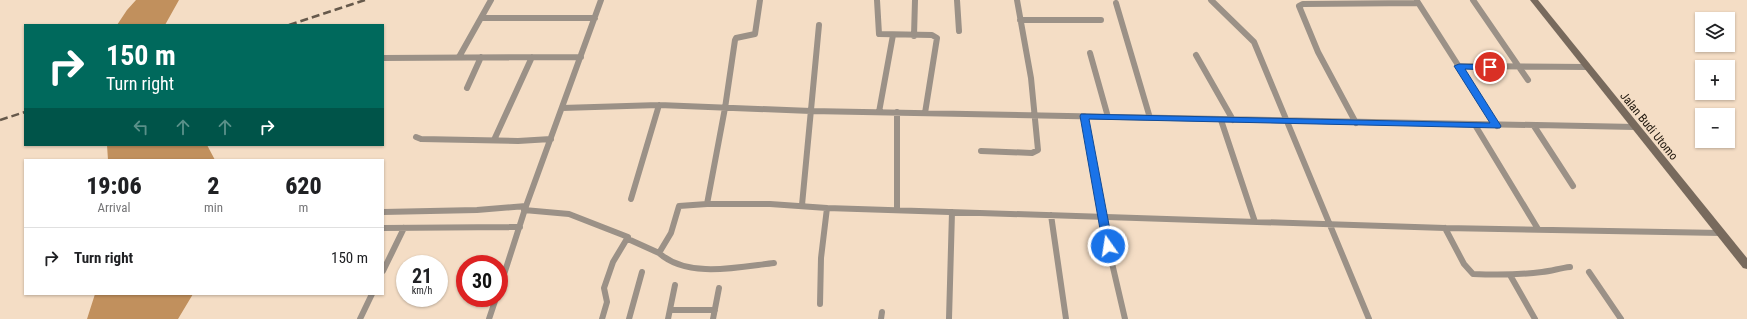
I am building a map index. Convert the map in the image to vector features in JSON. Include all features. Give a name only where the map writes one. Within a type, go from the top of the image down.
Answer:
[{"type":"street","points":[[459,57],[491,0]]},
{"type":"street","points":[[508,263],[525,208],[601,0]]},
{"type":"street","points":[[707,204],[725,108],[735,40],[736,38],[755,34],[760,0]]},
{"type":"street","points":[[876,0],[879,34],[893,36],[932,36],[937,38],[926,113]]},
{"type":"street","points":[[914,36],[915,0]]},
{"type":"street","points":[[957,0],[959,30]]},
{"type":"street","points":[[981,151],[1037,152],[1039,147],[1036,115],[1017,0]]},
{"type":"street","points":[[1211,0],[1254,42],[1369,319]]},
{"type":"street","points":[[1473,0],[1528,80]]},
{"type":"street","name":"Jalan Budi Utomo","points":[[1534,0],[1747,265]]},
{"type":"street","points":[[1356,123],[1318,52],[1299,6],[1303,4],[1417,2],[1497,126]]},
{"type":"street","points":[[1116,3],[1150,118]]},
{"type":"street","points":[[481,18],[595,18]]},
{"type":"street","points":[[1020,20],[1101,20]]},
{"type":"street","points":[[802,205],[818,25]]},
{"type":"street","points":[[878,112],[893,36]]},
{"type":"street","points":[[1090,53],[1108,117]]},
{"type":"street","points":[[1196,55],[1233,120]]},
{"type":"street","points":[[467,88],[481,57]]},
{"type":"street","points":[[494,140],[532,57]]},
{"type":"street","points":[[384,58],[581,57]]},
{"type":"street","points":[[1459,66],[1521,68],[1587,67]]},
{"type":"street","points":[[631,199],[658,105]]},
{"type":"street","points":[[562,108],[658,105],[811,111],[1084,116],[1286,122],[1635,127]]},
{"type":"street","points":[[897,112],[897,209]]},
{"type":"street","points":[[1084,116],[1101,216],[1125,319]]},
{"type":"street","points":[[1221,120],[1255,222]]},
{"type":"street","points":[[1475,125],[1538,228]]},
{"type":"street","points":[[1534,126],[1573,186]]},
{"type":"street","points":[[416,137],[421,139],[551,139]]},
{"type":"street","points":[[659,253],[671,233],[680,206],[707,204],[802,205],[827,208],[897,209],[1445,228],[1538,228],[1721,233]]},
{"type":"street","points":[[384,212],[525,208],[569,214],[626,236],[628,239],[659,253],[671,261],[690,268],[716,268],[774,263]]},
{"type":"street","points":[[820,304],[821,258],[827,208]]},
{"type":"street","points":[[949,319],[952,212]]},
{"type":"street","points":[[1051,215],[1066,319]]},
{"type":"street","points":[[384,228],[520,227]]},
{"type":"street","points":[[384,269],[404,228]]},
{"type":"street","points":[[1445,228],[1471,273],[1475,275],[1510,275],[1544,272],[1556,268],[1570,267]]},
{"type":"street","points":[[602,319],[607,302],[604,288],[613,262],[628,239]]},
{"type":"street","points":[[629,319],[642,272]]},
{"type":"street","points":[[1589,272],[1621,319]]},
{"type":"street","points":[[1510,275],[1535,319]]},
{"type":"street","points":[[668,319],[675,285]]},
{"type":"street","points":[[713,319],[719,288]]},
{"type":"street","points":[[360,319],[372,295]]},
{"type":"street","points":[[489,319],[493,307]]},
{"type":"street","points":[[670,310],[715,310]]},
{"type":"shaded area","points":[[136,0],[179,0],[166,24],[118,24]]},
{"type":"shaded area","points":[[107,146],[208,146],[214,159],[108,159]]},
{"type":"shaded area","points":[[95,295],[192,295],[178,319],[87,319]]},
{"type":"railway","points":[[292,24],[365,0]]},
{"type":"railway","points":[[0,120],[24,112]]},
{"type":"route","points":[[1108,246],[1101,216],[1084,116],[1497,126],[1459,66],[1490,67]]}]
